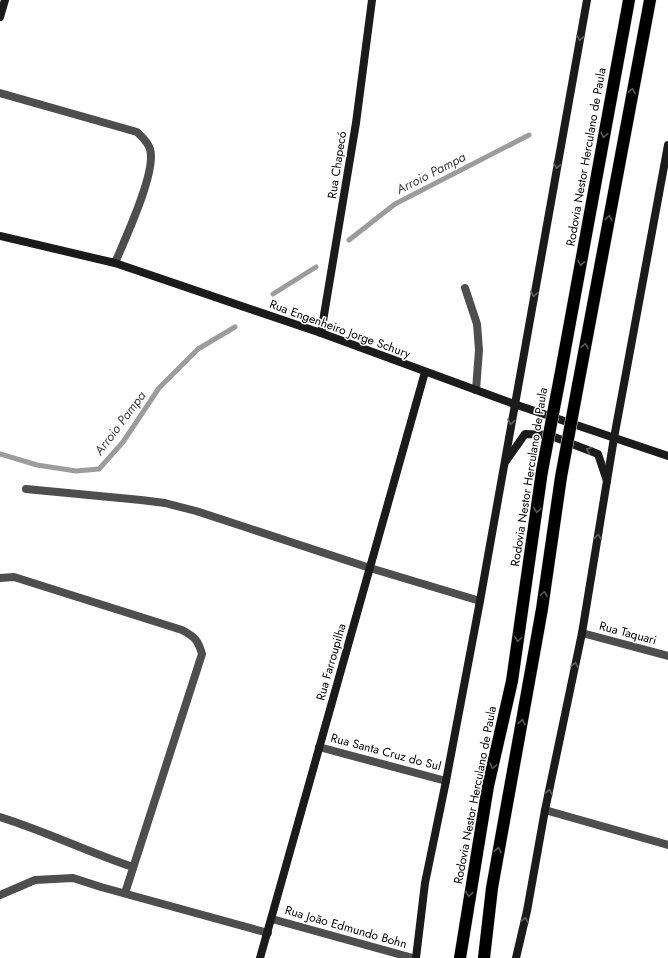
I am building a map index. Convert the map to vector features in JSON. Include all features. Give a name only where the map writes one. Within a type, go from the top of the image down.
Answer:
[{"type":"highway","name":"Rodovia Nestor Herculano de Paula","points":[[460,958],[488,786],[512,681],[542,471],[629,0]]},
{"type":"highway","points":[[484,958],[492,888],[542,609],[561,477],[650,0]]},
{"type":"main road","points":[[0,17],[5,0]]},
{"type":"main road","name":"Rua Chapecó","points":[[321,333],[356,123],[372,0]]},
{"type":"main road","points":[[416,958],[425,884],[480,601],[586,0]]},
{"type":"main road","points":[[516,958],[527,911],[545,810],[582,633],[614,438],[668,144]]},
{"type":"main road","name":"Rua Engenheiro Jorge Schury","points":[[0,236],[115,263],[321,333],[514,404],[668,456]]},
{"type":"main road","name":"Rua Farroupilha","points":[[260,958],[425,372]]},
{"type":"main road","points":[[504,464],[525,434],[549,435],[598,454],[607,482]]},
{"type":"street","points":[[0,93],[137,132],[144,139],[150,149],[151,163],[148,180],[115,263]]},
{"type":"street","points":[[464,288],[476,324],[479,350],[476,390]]},
{"type":"street","points":[[26,489],[141,500],[196,511],[370,568],[480,601]]},
{"type":"street","points":[[0,578],[14,577],[182,630],[193,635],[199,643],[202,654],[125,894]]},
{"type":"street","name":"Rua Taquari","points":[[582,633],[668,656]]},
{"type":"street","name":"Rua Santa Cruz do Sul","points":[[319,748],[446,781]]},
{"type":"street","points":[[545,810],[668,845]]},
{"type":"street","points":[[0,817],[26,825],[106,858],[133,867]]},
{"type":"street","points":[[0,895],[35,880],[73,878],[125,894],[268,933]]},
{"type":"street","name":"Rua João Edmundo Bohn","points":[[272,919],[413,958]]},
{"type":"waterway","name":"Arroio Pampa","points":[[349,240],[395,204],[529,135]]},
{"type":"waterway","name":"Arroio Pampa","points":[[273,294],[316,267]]},
{"type":"waterway","name":"Arroio Pampa","points":[[0,454],[37,465],[76,471],[99,469],[123,442],[159,388],[198,349],[235,327]]}]
